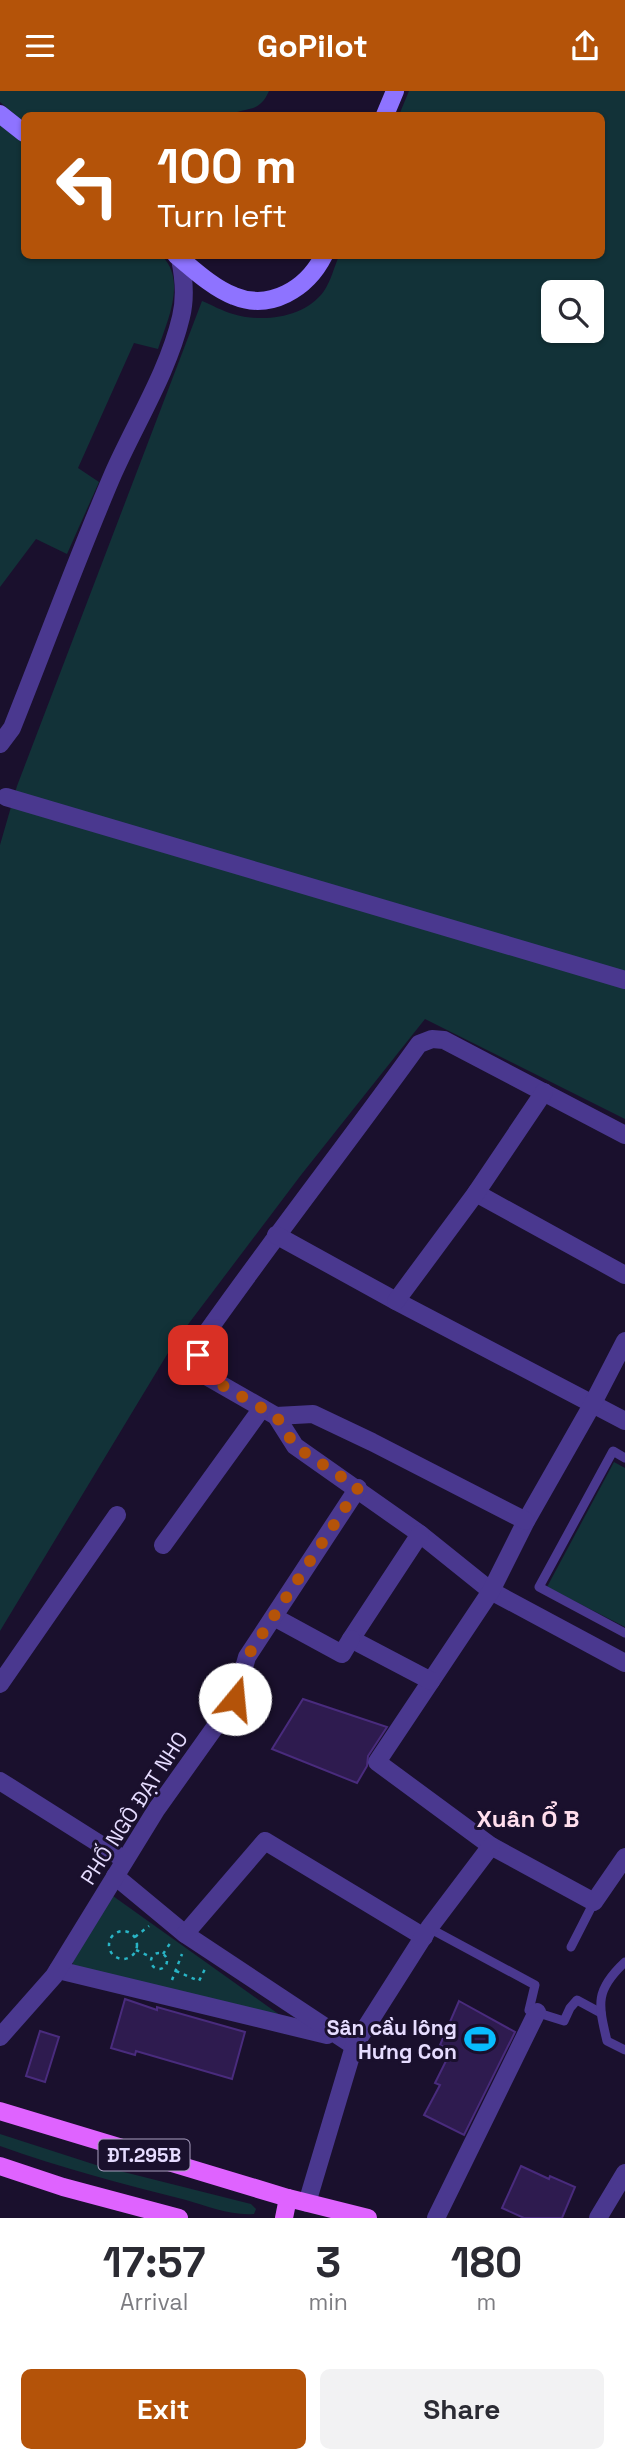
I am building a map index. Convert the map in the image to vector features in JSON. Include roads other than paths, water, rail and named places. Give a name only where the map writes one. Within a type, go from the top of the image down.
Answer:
[{"type":"main road","name":"ĐT.295B","points":[[0,2111],[288,2198],[369,2218]]},
{"type":"main road","name":"ĐT.295B","points":[[0,2166],[63,2187],[171,2217]]},
{"type":"main road","points":[[284,2218],[288,2198]]},
{"type":"street","points":[[385,112],[395,91]]},
{"type":"street","points":[[0,114],[21,131]]},
{"type":"street","points":[[0,744],[12,728],[77,559],[172,349],[182,315],[184,295],[184,278],[179,259]]},
{"type":"street","points":[[181,259],[225,292],[236,297],[261,301],[286,295],[298,288],[321,259]]},
{"type":"street","points":[[6,797],[625,980]]},
{"type":"street","points":[[625,1135],[444,1039],[423,1041],[276,1235],[200,1342],[198,1355],[201,1370],[206,1376],[269,1412],[295,1446],[358,1488],[491,1591],[625,1663]]},
{"type":"street","points":[[396,1301],[476,1193],[544,1092]]},
{"type":"street","points":[[476,1193],[625,1275]]},
{"type":"street","points":[[276,1235],[625,1421]]},
{"type":"street","points":[[625,1341],[526,1521],[491,1591],[377,1762],[491,1846],[594,1902],[625,1857]]},
{"type":"street","points":[[269,1412],[313,1414],[526,1521]]},
{"type":"street","points":[[163,1545],[269,1412]]},
{"type":"street","name":"PHỐ NGÔ ĐẠT NHO","points":[[0,2037],[58,1970],[156,1810],[235,1699],[247,1657],[358,1488]]},
{"type":"street","points":[[0,1683],[117,1515]]},
{"type":"street","points":[[274,1617],[342,1654],[420,1534]]},
{"type":"street","points":[[351,1639],[431,1681]]},
{"type":"street","points":[[0,1781],[120,1868],[180,1942],[354,2046]]},
{"type":"street","points":[[180,1942],[265,1841],[427,1933]]},
{"type":"street","points":[[307,2203],[354,2046],[427,1933],[491,1846]]},
{"type":"street","points":[[58,1970],[337,2037]]},
{"type":"street","points":[[436,2218],[537,2012]]},
{"type":"street","points":[[598,2218],[625,2173]]},
{"type":"lane","points":[[625,1458],[613,1451],[540,1587],[625,1633]]},
{"type":"lane","points":[[571,1948],[594,1902]]},
{"type":"lane","points":[[427,1933],[535,1985],[529,2010],[564,2021],[577,2000],[601,2013]]},
{"type":"lane","points":[[625,1962],[601,1990],[601,2013],[607,2041],[625,2050]]},
{"type":"place","name":"Sân cầu lông Hưng Con","points":[[480,2039]]},
{"type":"district","name":"Xuân Ổ B","points":[[528,1818]]}]
